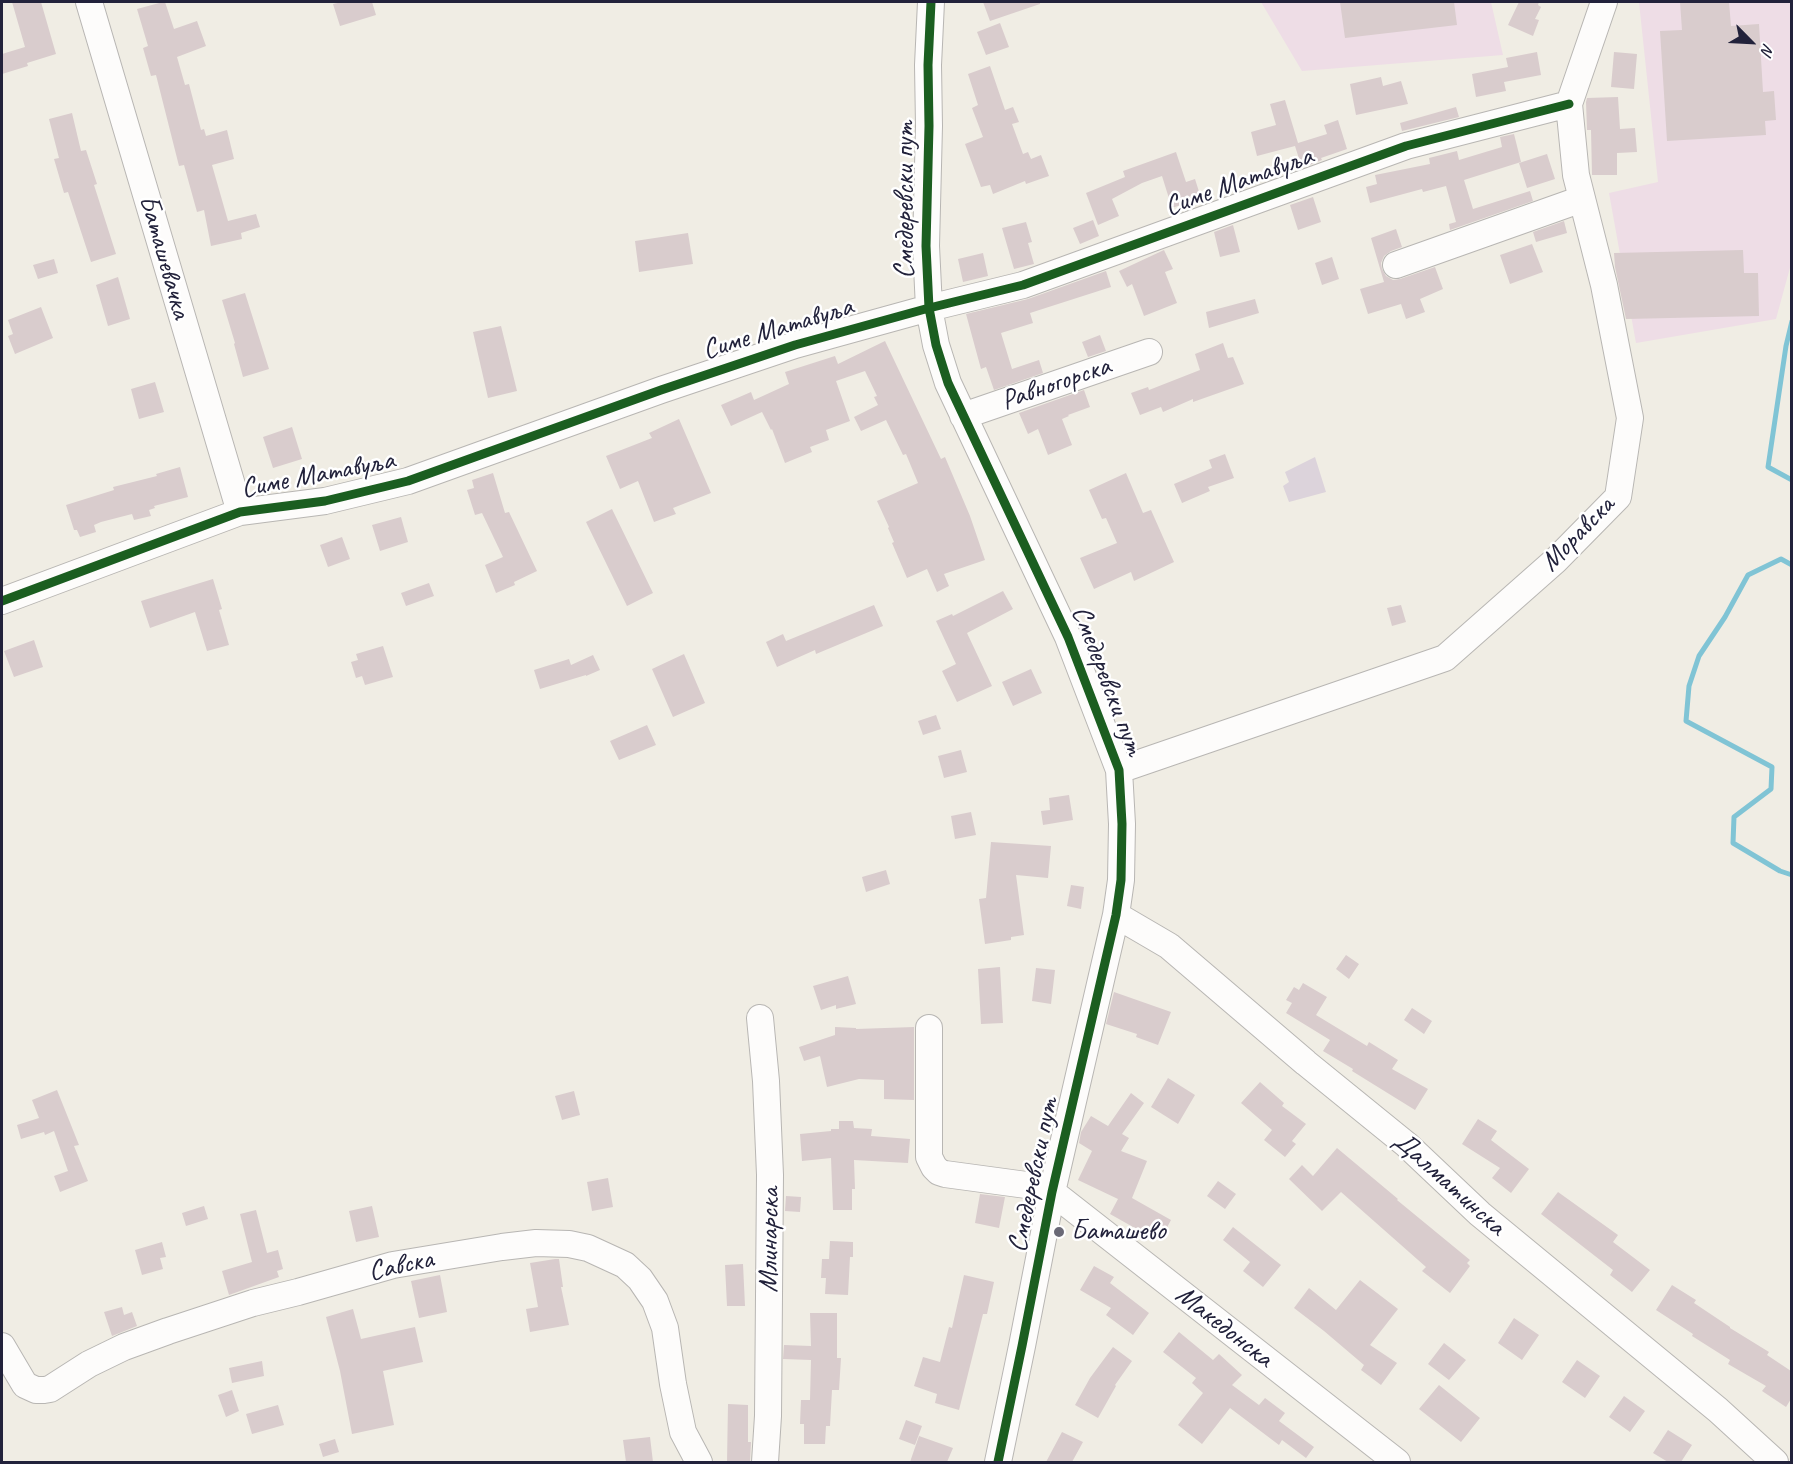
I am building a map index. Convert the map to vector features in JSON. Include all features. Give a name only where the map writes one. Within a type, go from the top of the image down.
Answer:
[{"type":"street","name":"Баташевачка","points":[[89,2],[240,512]]},
{"type":"street","name":"Смедеревски пут","points":[[931,2],[926,246],[929,308],[936,345],[948,383],[1068,637],[1119,770],[1122,824],[1122,869],[1116,915],[1052,1192],[998,1462]]},
{"type":"street","name":"Моравска","points":[[1119,770],[1445,658],[1556,560],[1618,497],[1630,418],[1605,285],[1576,174],[1569,105],[1604,2]]},
{"type":"street","name":"Симе Матавуља","points":[[2,601],[240,512],[325,501],[408,482],[661,390],[784,349],[929,308],[1023,285],[1406,146],[1569,105]]},
{"type":"street","points":[[1396,265],[1582,199]]},
{"type":"street","name":"Равногорска","points":[[963,416],[1149,352]]},
{"type":"street","name":"Далматинска","points":[[1116,915],[1169,946],[1306,1063],[1407,1145],[1480,1214],[1718,1410],[1775,1462]]},
{"type":"street","name":"Млинарска","points":[[760,1018],[766,1081],[770,1175],[768,1416],[765,1462]]},
{"type":"street","points":[[929,1028],[929,1157],[934,1167],[945,1174],[1041,1187],[1052,1192]]},
{"type":"street","name":"Македонска","points":[[1052,1192],[1397,1462]]},
{"type":"street","name":"Савска","points":[[2,1346],[25,1384],[36,1390],[50,1389],[89,1364],[124,1347],[253,1304],[393,1265],[502,1246],[536,1243],[569,1244],[588,1248],[625,1265],[640,1278],[655,1301],[665,1328],[683,1432],[699,1462]]},
{"type":"shaded area","points":[[1261,2],[1491,2],[1503,55],[1302,71]]},
{"type":"shaded area","points":[[1639,2],[1791,2],[1791,264],[1776,319],[1636,343],[1609,193],[1658,182]]},
{"type":"shaded area","points":[[1315,457],[1326,492],[1289,502],[1283,486],[1289,482],[1285,472]]},
{"type":"building","points":[[12,2],[41,2],[56,54],[2,74],[2,54],[25,47]]},
{"type":"building","points":[[165,2],[174,29],[197,21],[206,46],[177,57],[185,85],[189,84],[201,130],[204,129],[206,136],[227,130],[234,159],[212,165],[228,221],[256,214],[260,227],[241,233],[242,239],[211,246],[204,210],[197,212],[184,165],[179,166],[156,75],[151,76],[143,48],[148,46],[137,9]]},
{"type":"building","points":[[372,2],[376,15],[340,26],[333,4]]},
{"type":"building","points":[[983,2],[1040,2],[1040,4],[990,21]]},
{"type":"building","points":[[1340,2],[1454,2],[1457,25],[1345,38]]},
{"type":"building","points":[[1519,2],[1539,2],[1538,5],[1541,7],[1535,19],[1539,20],[1533,36],[1508,25]]},
{"type":"building","points":[[1680,2],[1729,2],[1731,26],[1759,24],[1763,92],[1774,91],[1776,120],[1765,121],[1766,135],[1667,141],[1660,31],[1682,30]]},
{"type":"building","points":[[1000,23],[1009,47],[986,55],[977,32]]},
{"type":"building","points":[[1537,52],[1541,75],[1504,82],[1506,91],[1476,97],[1472,74],[1508,67],[1506,58]]},
{"type":"building","points":[[1614,52],[1637,54],[1634,89],[1611,87]]},
{"type":"building","points":[[990,66],[1005,110],[1013,107],[1019,122],[1012,124],[1023,154],[1028,152],[1031,159],[1041,155],[1049,176],[1026,184],[1025,181],[993,194],[990,185],[981,187],[965,144],[983,137],[972,108],[978,105],[968,74]]},
{"type":"building","points":[[1381,77],[1383,86],[1401,81],[1408,104],[1356,115],[1350,84]]},
{"type":"building","points":[[1618,97],[1620,129],[1635,128],[1637,152],[1617,153],[1617,175],[1592,175],[1591,130],[1587,130],[1587,98]]},
{"type":"building","points":[[1285,100],[1298,143],[1327,134],[1324,125],[1338,120],[1347,149],[1321,158],[1322,160],[1302,168],[1295,146],[1257,156],[1251,132],[1276,125],[1270,104]]},
{"type":"building","points":[[1456,107],[1459,117],[1402,131],[1400,123]]},
{"type":"building","points":[[72,113],[81,151],[86,150],[97,184],[94,185],[116,254],[91,262],[68,192],[64,193],[54,159],[59,158],[49,119]]},
{"type":"building","points":[[1514,134],[1521,162],[1464,180],[1473,209],[1530,191],[1533,201],[1450,230],[1449,224],[1456,222],[1446,186],[1423,192],[1422,189],[1370,203],[1366,187],[1377,184],[1375,175],[1430,164],[1429,158],[1457,151],[1459,160],[1502,147],[1500,137]]},
{"type":"building","points":[[1176,152],[1186,182],[1195,179],[1201,198],[1172,208],[1162,176],[1142,183],[1112,199],[1119,216],[1098,225],[1086,193],[1125,177],[1123,171]]},
{"type":"building","points":[[1547,154],[1555,179],[1527,188],[1519,163]]},
{"type":"building","points":[[1313,197],[1321,222],[1298,230],[1290,205]]},
{"type":"building","points":[[1093,220],[1099,236],[1080,244],[1073,228]]},
{"type":"building","points":[[1564,221],[1567,233],[1536,242],[1533,232]]},
{"type":"building","points":[[1026,222],[1032,242],[1028,243],[1034,264],[1014,269],[1002,228]]},
{"type":"building","points":[[1233,225],[1240,252],[1220,257],[1214,232]]},
{"type":"building","points":[[1396,229],[1402,247],[1384,256],[1381,263],[1386,276],[1393,280],[1400,279],[1435,267],[1443,289],[1420,299],[1425,312],[1406,319],[1401,304],[1368,314],[1360,289],[1384,282],[1371,238]]},
{"type":"building","points":[[688,233],[693,264],[639,272],[635,241]]},
{"type":"building","points":[[1532,244],[1543,272],[1510,284],[1500,255]]},
{"type":"building","points":[[1164,250],[1173,269],[1165,272],[1177,303],[1144,316],[1132,284],[1127,287],[1119,271]]},
{"type":"building","points":[[1743,250],[1744,273],[1758,273],[1759,316],[1626,319],[1614,253]]},
{"type":"building","points":[[983,253],[988,276],[963,282],[958,259]]},
{"type":"building","points":[[1332,257],[1339,279],[1322,285],[1315,263]]},
{"type":"building","points":[[54,259],[58,273],[38,279],[33,265]]},
{"type":"building","points":[[1106,271],[1111,287],[1030,313],[1033,323],[1001,333],[1012,369],[1039,360],[1043,373],[994,390],[986,367],[981,369],[966,314],[1028,299]]},
{"type":"building","points":[[118,277],[130,319],[108,326],[96,285]]},
{"type":"building","points":[[245,293],[269,369],[243,377],[222,300]]},
{"type":"building","points":[[1255,299],[1259,313],[1209,328],[1206,312]]},
{"type":"building","points":[[41,307],[53,338],[15,354],[8,336],[13,334],[8,320]]},
{"type":"building","points":[[501,326],[517,391],[488,398],[473,332]]},
{"type":"building","points":[[1100,335],[1106,351],[1088,357],[1082,342]]},
{"type":"building","points":[[885,341],[941,459],[945,457],[970,516],[985,560],[944,574],[949,586],[937,592],[927,569],[907,578],[877,501],[918,483],[906,454],[903,455],[886,420],[861,431],[854,417],[878,405],[874,397],[877,396],[865,371],[836,381],[850,421],[826,430],[829,440],[810,447],[812,452],[785,463],[772,429],[762,412],[731,426],[721,405],[751,392],[754,400],[789,384],[785,372],[835,356],[838,364]]},
{"type":"building","points":[[1223,343],[1228,358],[1233,357],[1244,384],[1193,402],[1193,399],[1163,412],[1161,407],[1140,415],[1131,393],[1148,387],[1149,390],[1200,370],[1195,354]]},
{"type":"building","points":[[155,382],[164,412],[139,419],[131,389]]},
{"type":"building","points":[[1084,390],[1090,407],[1062,419],[1072,445],[1048,455],[1038,429],[1028,434],[1019,413]]},
{"type":"building","points":[[679,419],[711,493],[673,508],[676,514],[654,522],[638,481],[620,489],[606,456],[652,438],[649,433]]},
{"type":"building","points":[[292,427],[302,459],[273,468],[263,437]]},
{"type":"building","points":[[1225,454],[1234,478],[1208,487],[1210,491],[1182,503],[1174,484],[1212,468],[1209,460]]},
{"type":"building","points":[[180,467],[188,497],[154,506],[155,508],[149,510],[151,516],[134,520],[132,514],[101,522],[94,525],[96,532],[80,537],[77,530],[74,530],[66,505],[114,490],[113,487],[157,476],[156,474]]},
{"type":"building","points":[[493,473],[505,513],[509,512],[537,571],[514,582],[515,585],[496,593],[485,565],[503,557],[482,513],[475,515],[467,490],[474,488],[472,480]]},
{"type":"building","points":[[1126,473],[1143,513],[1151,510],[1174,562],[1134,581],[1131,572],[1094,589],[1080,558],[1117,543],[1106,518],[1102,519],[1089,490]]},
{"type":"building","points":[[612,509],[653,593],[627,606],[586,522]]},
{"type":"building","points":[[401,517],[408,542],[380,551],[372,525]]},
{"type":"building","points":[[342,537],[350,559],[328,567],[320,545]]},
{"type":"building","points":[[213,579],[229,645],[207,651],[195,612],[150,628],[141,601]]},
{"type":"building","points":[[429,583],[434,596],[406,606],[401,593]]},
{"type":"building","points":[[1003,591],[1013,609],[967,633],[992,686],[957,702],[942,671],[956,664],[936,621],[952,614],[953,616]]},
{"type":"building","points":[[874,605],[883,626],[816,654],[815,650],[777,667],[766,642],[783,634],[786,641]]},
{"type":"building","points":[[1401,605],[1406,622],[1392,626],[1387,608]]},
{"type":"building","points":[[34,640],[43,667],[14,677],[4,651]]},
{"type":"building","points":[[383,646],[393,677],[365,685],[362,676],[356,678],[351,662],[358,660],[356,654]]},
{"type":"building","points":[[684,654],[705,703],[673,717],[652,669]]},
{"type":"building","points":[[593,655],[600,670],[540,689],[534,670],[569,659],[571,665]]},
{"type":"building","points":[[1031,669],[1042,693],[1013,706],[1002,682]]},
{"type":"building","points":[[936,715],[941,729],[923,735],[918,721]]},
{"type":"building","points":[[647,725],[656,745],[619,760],[610,741]]},
{"type":"building","points":[[961,750],[967,772],[944,778],[938,756]]},
{"type":"building","points":[[1069,795],[1073,820],[1043,825],[1041,811],[1050,810],[1049,798]]},
{"type":"building","points":[[971,812],[976,835],[955,839],[951,816]]},
{"type":"building","points":[[991,842],[1051,846],[1048,878],[1016,875],[1024,935],[1011,937],[1011,940],[985,944],[979,899],[986,898]]},
{"type":"building","points":[[886,870],[890,884],[866,892],[862,877]]},
{"type":"building","points":[[1071,885],[1084,887],[1081,909],[1067,906]]},
{"type":"building","points":[[1346,955],[1359,964],[1349,979],[1336,969]]},
{"type":"building","points":[[1000,967],[1003,1023],[981,1024],[978,969]]},
{"type":"building","points":[[1036,968],[1055,970],[1051,1004],[1032,1001]]},
{"type":"building","points":[[848,976],[856,1004],[836,1009],[836,1005],[821,1010],[813,986]]},
{"type":"building","points":[[1303,983],[1327,997],[1316,1015],[1367,1046],[1369,1042],[1398,1060],[1392,1069],[1428,1089],[1415,1110],[1323,1051],[1330,1040],[1286,1013],[1292,1003],[1286,1000],[1294,987],[1299,990]]},
{"type":"building","points":[[1114,992],[1171,1012],[1158,1045],[1136,1037],[1137,1034],[1106,1024]]},
{"type":"building","points":[[1412,1008],[1432,1021],[1424,1034],[1404,1020]]},
{"type":"building","points":[[835,1027],[856,1029],[914,1027],[914,1100],[884,1099],[884,1080],[859,1079],[827,1087],[820,1056],[804,1061],[799,1047],[835,1035]]},
{"type":"building","points":[[1168,1078],[1195,1095],[1178,1124],[1151,1107]]},
{"type":"building","points":[[1260,1082],[1284,1103],[1282,1106],[1306,1124],[1292,1141],[1296,1144],[1285,1157],[1264,1140],[1272,1130],[1241,1103]]},
{"type":"building","points":[[57,1090],[79,1145],[74,1146],[88,1181],[60,1192],[54,1176],[68,1171],[54,1131],[21,1139],[17,1125],[39,1118],[32,1100]]},
{"type":"building","points":[[574,1091],[580,1115],[562,1120],[555,1096]]},
{"type":"building","points":[[1131,1093],[1144,1103],[1122,1134],[1129,1138],[1121,1151],[1147,1161],[1132,1198],[1171,1220],[1163,1235],[1153,1229],[1149,1236],[1110,1214],[1118,1199],[1078,1180],[1092,1151],[1079,1143],[1081,1132],[1091,1116],[1108,1126]]},
{"type":"building","points":[[1478,1119],[1497,1131],[1491,1140],[1529,1169],[1511,1193],[1492,1178],[1500,1168],[1462,1144]]},
{"type":"building","points":[[839,1121],[853,1121],[854,1128],[872,1129],[871,1136],[910,1139],[908,1163],[854,1160],[855,1189],[852,1189],[852,1210],[833,1210],[831,1158],[802,1161],[800,1134],[839,1129]]},
{"type":"building","points":[[1337,1148],[1470,1260],[1467,1263],[1470,1266],[1450,1293],[1422,1271],[1426,1267],[1341,1192],[1322,1211],[1289,1179],[1302,1165],[1313,1176]]},
{"type":"building","points":[[608,1178],[613,1207],[592,1211],[587,1182]]},
{"type":"building","points":[[1218,1181],[1236,1194],[1225,1209],[1207,1196]]},
{"type":"building","points":[[1558,1192],[1618,1235],[1613,1242],[1650,1270],[1632,1292],[1610,1275],[1613,1270],[1541,1214]]},
{"type":"building","points":[[980,1194],[1005,1197],[999,1228],[975,1223]]},
{"type":"building","points":[[786,1196],[801,1197],[800,1212],[785,1211]]},
{"type":"building","points":[[204,1206],[208,1219],[186,1226],[182,1213]]},
{"type":"building","points":[[372,1206],[379,1237],[356,1242],[349,1211]]},
{"type":"building","points":[[256,1210],[267,1253],[278,1250],[283,1269],[277,1271],[279,1277],[229,1295],[222,1271],[252,1262],[240,1214]]},
{"type":"building","points":[[1233,1227],[1281,1265],[1263,1287],[1243,1271],[1250,1262],[1223,1240]]},
{"type":"building","points":[[830,1241],[853,1242],[848,1295],[825,1294],[826,1278],[821,1278],[822,1259],[829,1259]]},
{"type":"building","points":[[162,1242],[166,1257],[160,1258],[163,1269],[142,1275],[135,1250]]},
{"type":"building","points":[[559,1259],[563,1287],[561,1287],[569,1325],[530,1332],[526,1309],[538,1307],[530,1263]]},
{"type":"building","points":[[743,1264],[745,1306],[727,1306],[725,1265]]},
{"type":"building","points":[[1094,1266],[1114,1277],[1110,1283],[1149,1313],[1133,1335],[1106,1315],[1111,1308],[1080,1290]]},
{"type":"building","points":[[440,1275],[447,1312],[419,1318],[411,1281]]},
{"type":"building","points":[[964,1275],[994,1282],[987,1314],[983,1314],[959,1410],[935,1403],[937,1394],[914,1386],[923,1357],[940,1362],[949,1327],[952,1328]]},
{"type":"building","points":[[1360,1280],[1398,1309],[1370,1345],[1397,1363],[1381,1385],[1361,1370],[1364,1365],[1294,1308],[1309,1288],[1336,1310]]},
{"type":"building","points":[[1672,1285],[1696,1300],[1694,1303],[1730,1328],[1769,1352],[1767,1355],[1791,1371],[1791,1399],[1786,1407],[1762,1391],[1766,1386],[1728,1364],[1730,1360],[1656,1310]]},
{"type":"building","points":[[122,1307],[124,1315],[132,1312],[137,1326],[112,1336],[104,1312]]},
{"type":"building","points":[[353,1309],[361,1339],[415,1327],[423,1362],[383,1371],[394,1425],[352,1434],[340,1371],[326,1317]]},
{"type":"building","points":[[810,1313],[837,1313],[837,1358],[841,1358],[839,1390],[832,1390],[830,1426],[826,1426],[825,1444],[804,1444],[804,1424],[800,1424],[801,1400],[810,1400],[811,1360],[783,1359],[784,1345],[811,1346]]},
{"type":"building","points":[[1514,1318],[1539,1335],[1522,1360],[1498,1343]]},
{"type":"building","points":[[1179,1332],[1213,1360],[1219,1354],[1242,1375],[1232,1385],[1259,1405],[1265,1398],[1285,1413],[1279,1421],[1314,1447],[1306,1458],[1282,1440],[1279,1445],[1230,1408],[1202,1444],[1178,1425],[1203,1393],[1192,1383],[1196,1378],[1163,1352]]},
{"type":"building","points":[[1444,1343],[1466,1360],[1449,1380],[1428,1364]]},
{"type":"building","points":[[1113,1347],[1132,1361],[1115,1385],[1098,1418],[1075,1405],[1090,1378]]},
{"type":"building","points":[[1577,1360],[1600,1376],[1585,1398],[1562,1382]]},
{"type":"building","points":[[262,1361],[264,1376],[232,1383],[229,1368]]},
{"type":"building","points":[[1439,1385],[1480,1418],[1461,1442],[1419,1409]]},
{"type":"building","points":[[232,1390],[239,1411],[226,1417],[218,1395]]},
{"type":"building","points":[[1624,1396],[1645,1411],[1630,1432],[1609,1417]]},
{"type":"building","points":[[728,1404],[748,1405],[750,1462],[727,1462]]},
{"type":"building","points":[[278,1405],[284,1425],[252,1434],[246,1414]]},
{"type":"building","points":[[906,1420],[922,1426],[915,1445],[899,1439]]},
{"type":"building","points":[[1668,1430],[1692,1445],[1681,1462],[1668,1462],[1653,1453]]},
{"type":"building","points":[[1062,1432],[1083,1442],[1072,1462],[1046,1462]]},
{"type":"building","points":[[919,1436],[953,1448],[947,1462],[910,1462]]},
{"type":"building","points":[[650,1437],[653,1462],[626,1462],[623,1440]]},
{"type":"building","points":[[335,1439],[339,1452],[323,1457],[319,1444]]},
{"type":"waterway","points":[[1792,321],[1786,346],[1768,467],[1792,480]]},
{"type":"waterway","points":[[1792,565],[1781,559],[1748,575],[1725,617],[1699,656],[1689,686],[1686,721],[1772,767],[1771,789],[1734,817],[1733,843],[1780,871],[1792,875]]},
{"type":"cycle path","points":[[931,2],[926,246],[929,308],[936,345],[948,383],[1068,637],[1119,770],[1122,824],[1121,880],[1116,915],[1052,1192],[998,1462]]},
{"type":"cycle path","points":[[2,601],[240,512],[325,501],[408,481],[661,390],[795,345],[1023,285],[1406,146],[1569,104]]},
{"type":"place","name":"Баташево","points":[[1059,1232]]}]
